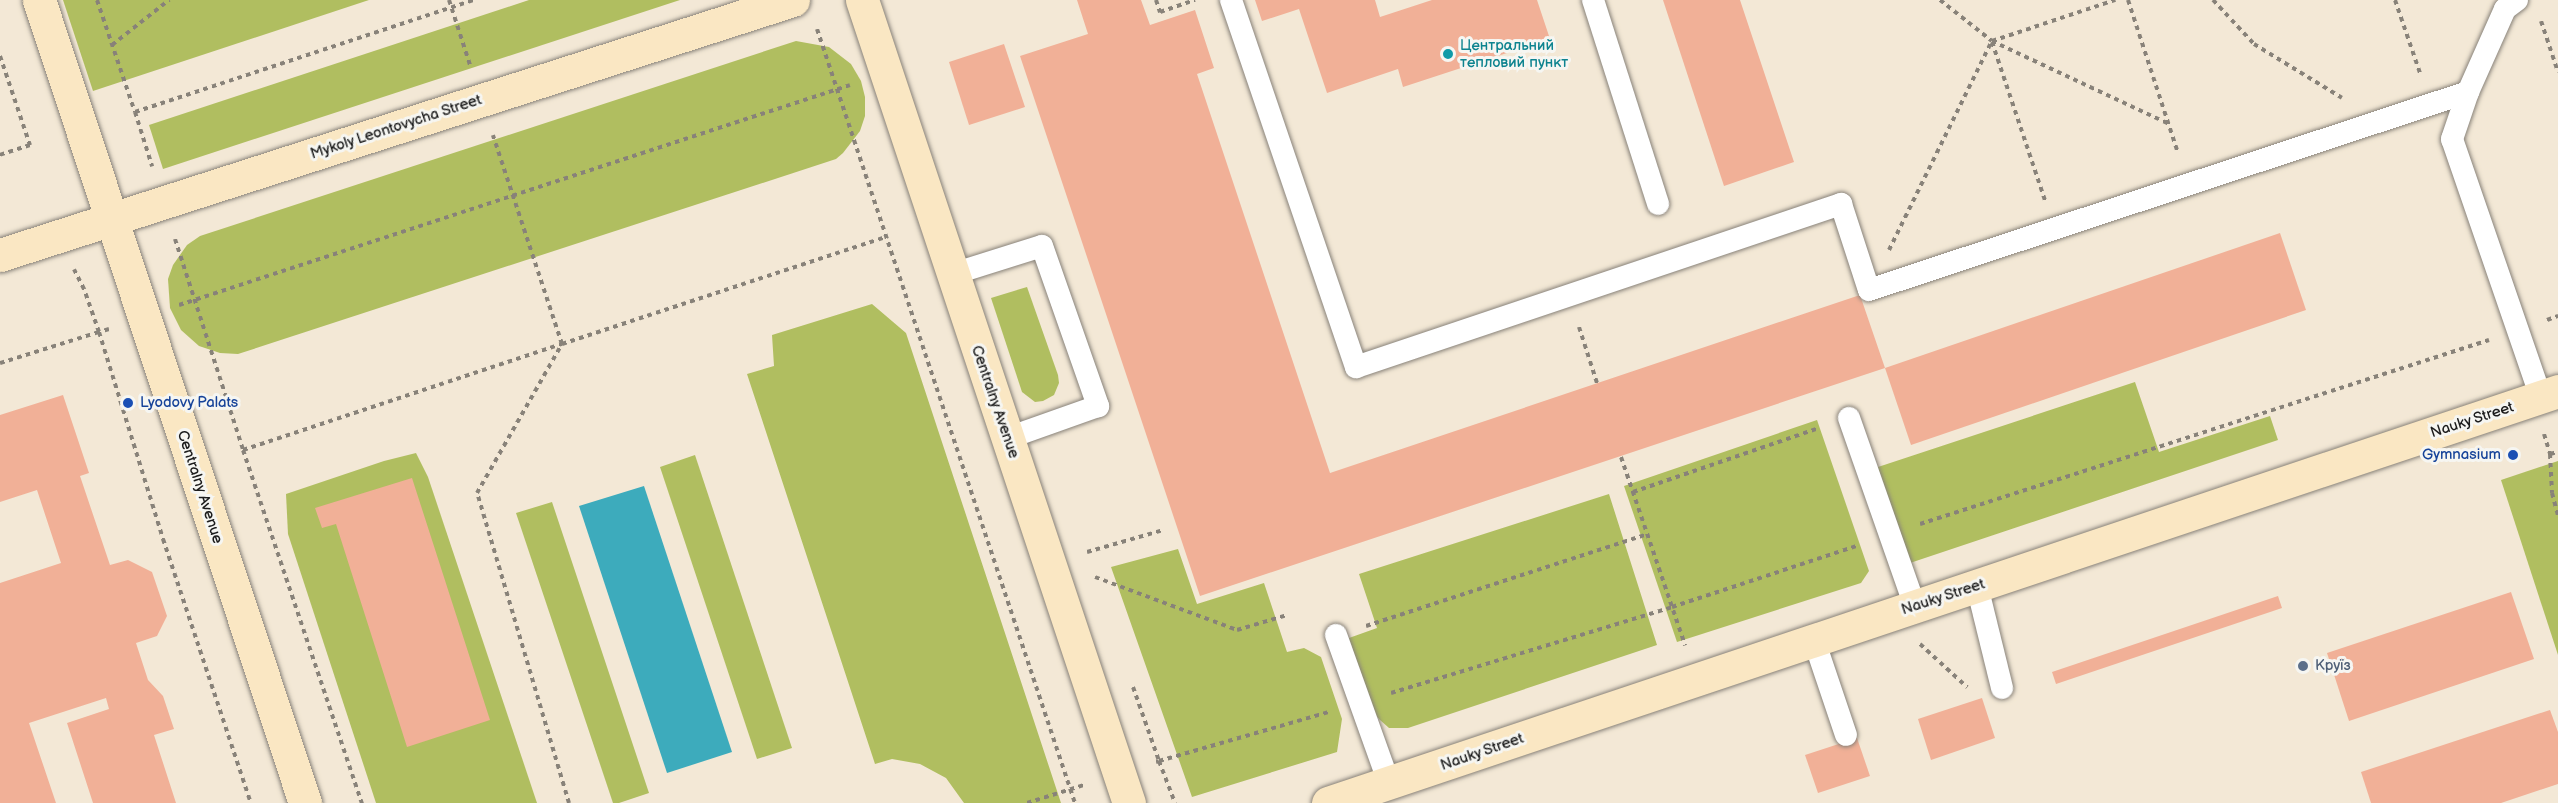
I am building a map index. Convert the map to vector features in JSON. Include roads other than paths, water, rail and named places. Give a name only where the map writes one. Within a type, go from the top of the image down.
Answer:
[{"type":"street","name":"Centralny Avenue","points":[[39,0],[305,803]]},
{"type":"street","name":"Centralny Avenue","points":[[862,0],[1129,803]]},
{"type":"street","name":"Mykoly Leontovycha Street","points":[[0,255],[482,100],[804,11]]},
{"type":"street","name":"Nauky Street","points":[[1328,803],[2549,394]]},
{"type":"lane","points":[[1231,0],[1356,366],[1840,204],[1869,290],[2468,92]]},
{"type":"lane","points":[[1593,0],[1658,204]]},
{"type":"lane","points":[[2517,0],[2505,9],[2468,92],[2452,140],[2518,330],[2549,394]]},
{"type":"lane","points":[[953,274],[1042,246],[1098,406],[1008,438]]},
{"type":"lane","points":[[1849,418],[1890,534],[1902,611]]},
{"type":"lane","points":[[1977,586],[2002,686]]},
{"type":"lane","points":[[1336,635],[1389,783]]},
{"type":"lane","points":[[1814,640],[1846,735]]},
{"type":"water","points":[[644,486],[732,752],[667,773],[579,506]]},
{"type":"place","name":"Центральний тепловий пункт","points":[[1448,54]]},
{"type":"place","name":"Lyodovy Palats","points":[[128,403]]},
{"type":"place","name":"Gymnasium","points":[[2513,455]]},
{"type":"place","name":"Круїз","points":[[2303,666]]}]
